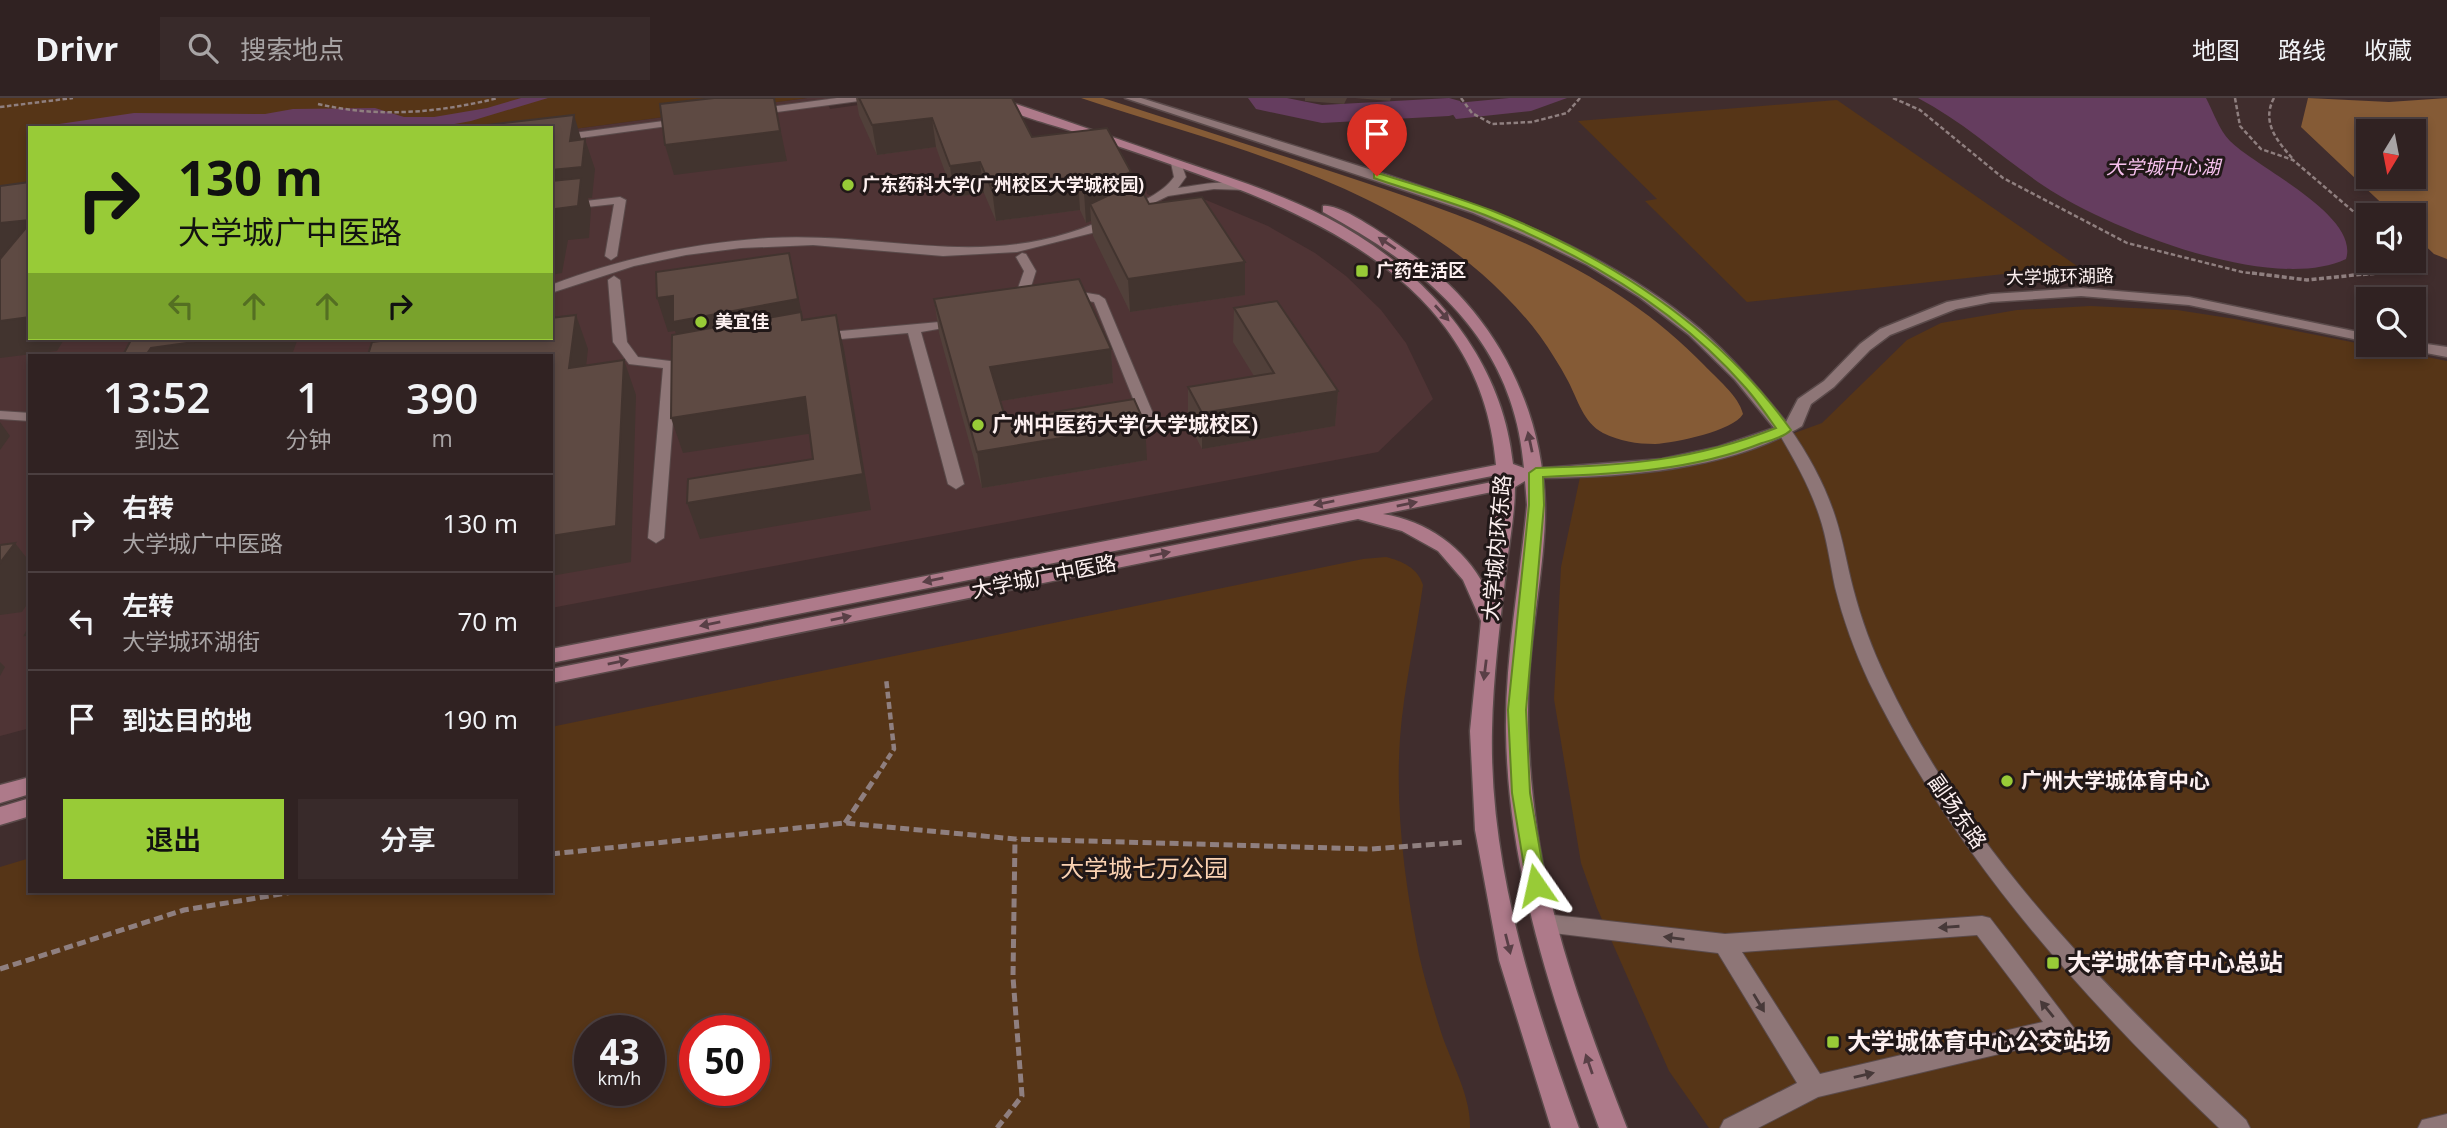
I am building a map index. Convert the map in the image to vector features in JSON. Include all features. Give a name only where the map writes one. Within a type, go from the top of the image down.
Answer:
[{"type":"main road","name":"大学城内环东路","points":[[987,98],[1246,187],[1339,230],[1393,267],[1433,304],[1464,343],[1487,383],[1497,415],[1506,476],[1480,731],[1482,790],[1488,841],[1514,969],[1565,1128]]},
{"type":"main road","name":"大学城内环东路","points":[[1017,98],[1286,190],[1357,224],[1394,248],[1447,291],[1489,340],[1513,382],[1531,441],[1536,473],[1536,505],[1518,699],[1517,735],[1525,823],[1545,923],[1571,1013],[1613,1128]]},
{"type":"main road","name":"大学城广中医路","points":[[553,656],[1506,476],[1536,473]]},
{"type":"main road","name":"大学城广中医路","points":[[553,676],[1346,516],[1506,476]]},
{"type":"main road","points":[[1346,516],[1395,522],[1441,542],[1455,554],[1477,586],[1491,624]]},
{"type":"main road","points":[[0,794],[28,786]]},
{"type":"main road","points":[[0,816],[28,808]]},
{"type":"street","points":[[1139,99],[1486,212],[1572,251],[1635,287],[1699,335],[1790,427]]},
{"type":"street","name":"大学城环湖路","points":[[1790,427],[1804,402],[1829,384],[1865,347],[1885,332],[1952,305],[1991,298],[2081,292],[2189,301],[2356,336]]},
{"type":"street","points":[[2426,348],[2447,352]]},
{"type":"street","name":"大学城广中医路","points":[[1536,473],[1611,471],[1690,460],[1745,445],[1790,427]]},
{"type":"lane","points":[[745,113],[859,98]]},
{"type":"lane","points":[[553,139],[703,119]]},
{"type":"lane","points":[[553,288],[650,259],[745,243],[834,241],[942,252],[1014,249],[1060,240],[1098,229],[1165,193],[1180,177],[1176,163]]},
{"type":"lane","points":[[1165,193],[1214,186],[1246,187]]},
{"type":"lane","points":[[553,208],[620,200],[611,256]]},
{"type":"lane","points":[[1021,257],[1038,289]]},
{"type":"lane","points":[[614,280],[620,342],[634,361],[670,365],[710,357]]},
{"type":"lane","points":[[998,312],[1038,289],[1100,299],[1150,422]]},
{"type":"lane","points":[[805,340],[832,335],[939,326],[975,318]]},
{"type":"lane","points":[[913,328],[956,484]]},
{"type":"lane","points":[[656,538],[670,365]]},
{"type":"lane","points":[[0,415],[28,417]]},
{"type":"lane","name":"副场东路","points":[[1790,427],[1823,505],[1849,604],[1867,656],[1890,706],[1924,764],[1972,835],[2047,932],[2170,1065],[2237,1128]]},
{"type":"lane","points":[[1545,923],[1725,944],[1982,925],[2062,1028],[1814,1087],[1733,1128]]},
{"type":"lane","points":[[1725,944],[1761,1006],[1814,1087]]},
{"type":"lane","points":[[2431,1128],[2447,1126]]},
{"type":"path","points":[[0,107],[73,98]]},
{"type":"path","points":[[318,104],[346,110],[399,113],[447,109],[498,98]]},
{"type":"path","points":[[1461,98],[1472,113],[1492,124],[1532,122],[1567,113],[1580,98]]},
{"type":"path","points":[[1893,98],[1920,110],[2003,178],[2127,243],[2242,272],[2307,280],[2374,273]]},
{"type":"path","points":[[2235,98],[2240,125],[2262,149],[2293,160]]},
{"type":"path","points":[[2274,98],[2269,123],[2277,141],[2293,160],[2356,214]]},
{"type":"path","points":[[845,823],[894,749],[886,678]]},
{"type":"path","points":[[553,854],[845,823],[1015,839],[1371,849],[1488,841]]},
{"type":"path","points":[[997,1128],[1022,1096],[1013,977],[1015,839]]},
{"type":"path","points":[[0,969],[184,910],[287,893]]},
{"type":"shaded area","name":"广州中医药大学(大学城校区)","points":[[807,98],[826,98],[830,109],[902,99],[930,101],[1144,177],[1147,194],[1165,202],[1206,200],[1268,226],[1315,253],[1346,276],[1381,310],[1406,343],[1433,399],[1378,452],[553,608],[553,354],[28,354],[28,729],[0,736],[0,197],[28,329],[28,340],[553,340],[553,132]]},
{"type":"shaded area","points":[[1081,98],[1103,98],[1336,173],[1435,207],[1532,246],[1623,297],[1665,329],[1726,388],[1741,407],[1743,414],[1728,426],[1716,431],[1664,443],[1635,443],[1603,433],[1586,417],[1558,364],[1527,319],[1482,274],[1438,240],[1391,212],[1291,167]]},
{"type":"shaded area","points":[[2308,98],[2389,102],[2447,98],[2447,259],[2434,254],[2426,246],[2426,203],[2381,203],[2367,189],[2426,189],[2426,119],[2356,119],[2356,179],[2301,127]]},
{"type":"green space","points":[[0,98],[807,98],[553,132],[553,126],[28,126],[28,194],[0,197]]},
{"type":"green space","points":[[1837,100],[2077,266],[1747,302],[1645,201],[1657,199],[1578,121]]},
{"type":"green space","name":"广州大学城体育中心","points":[[2090,306],[2177,310],[2356,343],[2356,357],[2426,357],[2447,361],[2447,1128],[1709,1128],[1669,1071],[1597,908],[1581,863],[1554,699],[1561,567],[1580,477],[1623,474],[1657,464],[1750,449],[1822,423],[1907,340],[1941,323],[2017,310]]},
{"type":"green space","name":"大学城七万公园","points":[[1386,557],[1409,566],[1423,585],[1400,738],[1402,847],[1421,965],[1441,1032],[1464,1091],[1470,1128],[0,1128],[0,867],[28,859],[28,893],[553,893],[553,727],[1363,559]]},
{"type":"water","points":[[521,98],[548,98],[471,121],[444,126],[46,126],[134,113],[265,114],[293,109],[375,108],[404,117],[434,117],[487,108]]},
{"type":"water","points":[[1509,98],[1567,98],[1531,111],[1456,119],[1446,104]]},
{"type":"water","name":"大学城中心湖","points":[[1918,98],[2206,98],[2219,126],[2230,141],[2323,209],[2338,226],[2346,242],[2346,259],[2315,268],[2277,268],[2235,263],[2148,237],[2072,203],[2044,186],[1935,107]]},
{"type":"building","points":[[714,98],[774,98],[780,131],[665,145],[660,104]]},
{"type":"building","points":[[859,98],[1012,98],[1032,137],[1107,128],[1131,172],[1084,192],[1078,179],[992,190],[980,162],[950,166],[932,118],[872,125]]},
{"type":"building","points":[[574,115],[570,141],[585,139],[582,167],[553,170],[553,126],[478,126]]},
{"type":"building","points":[[581,178],[578,206],[556,209],[553,225],[553,181]]},
{"type":"building","points":[[28,182],[28,220],[0,223],[0,186]]},
{"type":"building","points":[[1137,182],[1149,204],[1202,197],[1245,262],[1128,279],[1090,204]]},
{"type":"building","points":[[28,225],[28,317],[0,321],[0,259]]},
{"type":"building","points":[[789,253],[798,299],[673,322],[673,296],[657,298],[656,272]]},
{"type":"building","points":[[1079,279],[1111,349],[990,367],[1006,420],[1134,399],[1145,424],[977,452],[934,299]]},
{"type":"building","points":[[1277,301],[1338,391],[1202,413],[1188,387],[1274,373],[1234,308]]},
{"type":"building","points":[[801,312],[802,320],[836,315],[863,474],[687,503],[688,479],[813,459],[805,397],[671,418],[672,335]]},
{"type":"building","points":[[576,315],[569,368],[624,360],[616,526],[553,536],[553,354],[368,354],[372,342],[388,340],[553,340],[553,318]]},
{"type":"building","points":[[131,340],[209,340],[151,348],[147,354],[124,354]]},
{"type":"building","points":[[15,543],[0,563],[0,545]]},
{"type":"waterway","points":[[1263,98],[1267,103],[1322,114],[1449,107]]},
{"type":"place","name":"广东药科大学(广州校区大学城校园)","points":[[848,185]]},
{"type":"place","name":"广药生活区","points":[[1362,271]]},
{"type":"place","name":"美宜佳","points":[[701,322]]},
{"type":"place","name":"广州中医药大学(大学城校区)","points":[[978,425]]},
{"type":"place","name":"广州大学城体育中心","points":[[2007,781]]},
{"type":"place","name":"大学城体育中心总站","points":[[2053,963]]},
{"type":"place","name":"大学城体育中心公交站场","points":[[1833,1042]]},
{"type":"route","points":[[1377,176],[1486,212],[1531,231],[1592,261],[1627,282],[1711,346],[1748,383],[1784,430],[1745,445],[1690,460],[1622,470],[1536,473],[1536,505],[1517,710],[1521,793],[1536,885]]}]
